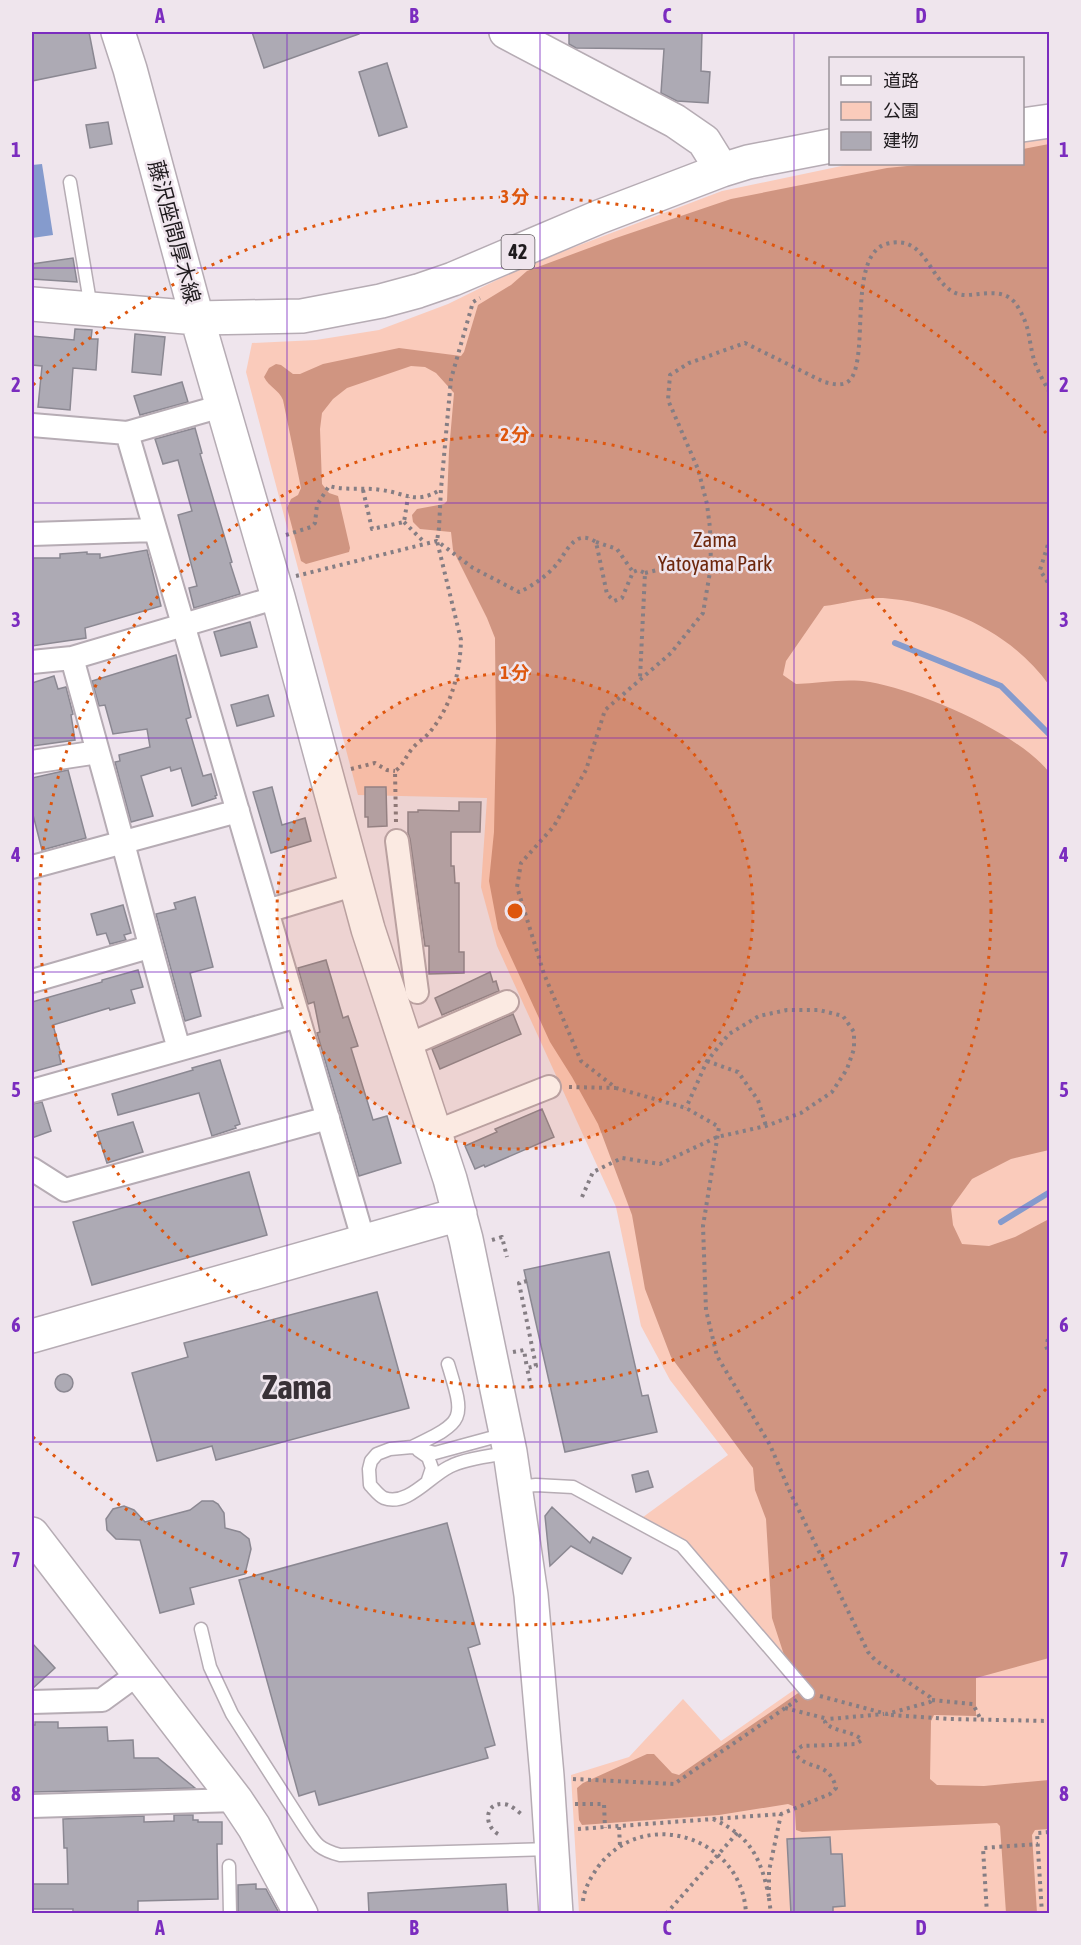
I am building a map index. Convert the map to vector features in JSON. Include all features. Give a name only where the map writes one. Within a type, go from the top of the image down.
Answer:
[{"type":"street","name":"藤沢座間厚木線","points":[[118,32],[197,318],[302,316],[381,301],[418,291],[453,279],[599,217],[722,170],[748,162],[829,146]]},
{"type":"street","points":[[506,32],[675,121],[704,141],[722,170]]},
{"type":"street","points":[[1024,125],[1050,121]]},
{"type":"street","points":[[32,304],[197,318],[222,406],[284,587],[368,929],[460,1214],[516,1487],[531,1595],[552,1849],[569,1909]]},
{"type":"street","points":[[32,424],[127,433],[222,406]]},
{"type":"street","points":[[127,433],[364,1242]]},
{"type":"street","points":[[32,534],[155,530]]},
{"type":"street","points":[[32,662],[72,658],[183,626],[284,587]]},
{"type":"street","points":[[72,658],[124,842],[149,947],[179,1049]]},
{"type":"street","points":[[32,762],[98,752]]},
{"type":"street","points":[[32,867],[238,811]]},
{"type":"street","points":[[397,841],[417,992]]},
{"type":"street","points":[[267,911],[356,884]]},
{"type":"street","points":[[368,929],[406,917]]},
{"type":"street","points":[[32,981],[149,947]]},
{"type":"street","points":[[406,1046],[507,1002]]},
{"type":"street","points":[[32,1091],[298,1016]]},
{"type":"street","points":[[435,1132],[549,1087]]},
{"type":"street","points":[[32,1169],[65,1190],[328,1118]]},
{"type":"street","points":[[32,1336],[460,1214]]},
{"type":"street","points":[[32,1534],[236,1800],[254,1827],[301,1914]]},
{"type":"street","points":[[32,1702],[102,1700],[139,1673]]},
{"type":"street","points":[[32,1806],[236,1800]]},
{"type":"lane","points":[[70,183],[91,309]]},
{"type":"lane","points":[[412,1447],[449,1428],[456,1419],[459,1400],[448,1364]]},
{"type":"lane","points":[[508,1443],[450,1466],[428,1480],[414,1493],[395,1499],[383,1498],[370,1485],[371,1461],[377,1454],[395,1448],[412,1447],[435,1454],[508,1443]]},
{"type":"lane","points":[[412,1447],[428,1457],[432,1468],[428,1480]]},
{"type":"lane","points":[[516,1487],[536,1485],[573,1487],[682,1546],[808,1693]]},
{"type":"lane","points":[[201,1629],[210,1667],[232,1714],[315,1843],[324,1851],[340,1856],[552,1849]]},
{"type":"lane","points":[[229,1866],[230,1914]]},
{"type":"path","points":[[616,1088],[581,1061],[544,974],[517,887],[521,863],[555,825],[586,770],[605,710],[671,653],[703,613],[711,566],[710,528],[698,469],[668,400],[670,375],[689,363],[745,343],[824,382],[838,385],[849,381],[857,360],[865,273],[872,254],[884,244],[905,243],[918,249],[947,289],[957,295],[990,292],[1006,295],[1017,303],[1028,324],[1033,359],[1050,393]]},
{"type":"path","points":[[342,772],[375,763],[387,770],[394,771],[401,767],[411,749],[427,735],[441,717],[453,692],[461,656],[461,640],[437,541],[440,528],[441,489],[451,379],[473,302],[482,297]]},
{"type":"path","points":[[279,537],[311,527],[315,523],[317,505],[329,486],[363,490],[380,489],[408,497],[422,498],[441,489]]},
{"type":"path","points":[[363,490],[372,529],[404,522]]},
{"type":"path","points":[[404,522],[408,497]]},
{"type":"path","points":[[404,522],[425,543]]},
{"type":"path","points":[[284,587],[437,541],[473,568],[519,592],[529,588],[559,562],[566,550],[579,539],[587,538],[617,549],[633,572]]},
{"type":"path","points":[[1050,538],[1040,570],[1050,586]]},
{"type":"path","points":[[596,542],[607,594],[614,601],[622,598],[633,572],[639,570],[645,573],[678,565],[711,566]]},
{"type":"path","points":[[640,679],[645,573]]},
{"type":"path","points":[[394,771],[397,841]]},
{"type":"path","points":[[582,1197],[593,1172],[622,1158],[660,1164],[717,1137],[766,1126],[801,1113],[832,1092],[847,1069],[854,1049],[854,1032],[843,1016],[819,1010],[787,1010],[759,1016],[729,1034],[707,1061],[686,1108]]},
{"type":"path","points":[[707,1061],[738,1072],[758,1100],[766,1126]]},
{"type":"path","points":[[549,1087],[616,1088],[686,1108],[719,1127],[703,1226],[706,1310],[717,1356],[770,1445],[790,1492],[868,1652],[874,1660],[932,1700]]},
{"type":"path","points":[[482,1242],[502,1237],[507,1257]]},
{"type":"path","points":[[527,1281],[519,1283],[536,1366],[527,1368]]},
{"type":"path","points":[[1050,1332],[1046,1346],[1050,1356]]},
{"type":"path","points":[[510,1352],[524,1350],[532,1391]]},
{"type":"path","points":[[566,1779],[674,1784],[808,1693],[886,1714],[932,1700],[972,1704],[981,1720]]},
{"type":"path","points":[[785,1708],[829,1719],[886,1714],[981,1720],[1050,1721]]},
{"type":"path","points":[[578,1829],[781,1814],[830,1794],[836,1788],[833,1777],[826,1770],[799,1760],[794,1752],[802,1746],[856,1744],[862,1740],[856,1735],[829,1727],[825,1724],[829,1719]]},
{"type":"path","points":[[568,1805],[604,1803],[605,1828]]},
{"type":"path","points":[[505,1834],[495,1833],[488,1825],[488,1814],[494,1807],[508,1805],[529,1820]]},
{"type":"path","points":[[769,1898],[769,1871],[781,1814]]},
{"type":"path","points":[[712,1819],[738,1832],[750,1845],[765,1875],[771,1914]]},
{"type":"path","points":[[619,1827],[620,1846]]},
{"type":"path","points":[[666,1914],[738,1832]]},
{"type":"path","points":[[1042,1914],[1037,1833],[1050,1832]]},
{"type":"path","points":[[569,1909],[584,1896],[591,1876],[604,1859],[620,1846],[636,1838],[653,1834],[671,1834],[688,1837],[718,1854],[733,1870],[742,1890],[746,1914]]},
{"type":"path","points":[[987,1914],[983,1848],[1038,1844]]},
{"type":"green space","name":"Zama Yatoyama Park","points":[[1049,134],[1049,1913],[579,1913],[571,1775],[629,1757],[683,1699],[721,1741],[804,1683],[683,1544],[639,1520],[728,1455],[670,1380],[641,1326],[616,1207],[497,946],[481,887],[487,798],[358,795],[246,372],[252,343],[316,340],[379,330],[448,304],[527,265],[722,191],[846,165],[1024,165],[1024,138]]},
{"type":"green space","name":"Zama Yatoyama Park","points":[[1049,144],[1049,685],[1034,666],[1016,650],[976,624],[931,606],[883,598],[824,606],[786,661],[783,675],[796,684],[861,681],[915,694],[991,728],[1015,742],[1049,772],[1049,1150],[1011,1159],[972,1179],[951,1208],[953,1225],[962,1244],[989,1246],[1015,1237],[1049,1219],[1049,1658],[976,1678],[976,1716],[934,1715],[931,1721],[930,1779],[937,1785],[984,1786],[1049,1780],[1049,1829],[1035,1830],[1032,1835],[1037,1913],[1006,1913],[1000,1826],[997,1823],[802,1832],[796,1830],[795,1812],[793,1806],[788,1804],[719,1815],[582,1825],[579,1820],[577,1788],[583,1783],[647,1754],[654,1754],[672,1773],[679,1775],[804,1689],[785,1658],[772,1618],[766,1519],[755,1490],[753,1468],[671,1357],[645,1289],[632,1215],[598,1124],[550,1042],[498,929],[489,881],[494,832],[495,638],[453,550],[451,532],[420,529],[413,522],[412,515],[417,509],[444,504],[447,501],[454,393],[436,373],[425,367],[411,366],[347,388],[333,399],[322,413],[320,429],[322,484],[329,493],[338,496],[350,548],[349,552],[306,564],[301,561],[287,508],[291,499],[298,495],[301,488],[283,400],[264,377],[269,368],[276,364],[293,374],[300,374],[323,364],[399,348],[461,356],[478,305],[511,285],[527,271],[616,238],[731,199],[887,168],[917,165],[1024,165],[1024,149]]},
{"type":"water","points":[[42,164],[53,235],[32,238],[32,165]]},
{"type":"building","points":[[32,32],[89,32],[96,68],[32,81]]},
{"type":"building","points":[[252,32],[359,32],[359,34],[264,68]]},
{"type":"building","points":[[569,32],[702,32],[701,71],[710,72],[708,103],[677,101],[661,93],[664,49],[576,48],[569,44]]},
{"type":"building","points":[[387,63],[407,127],[379,136],[359,72]]},
{"type":"building","points":[[108,122],[112,144],[90,148],[86,125]]},
{"type":"building","points":[[73,258],[77,282],[32,279],[32,264]]},
{"type":"building","points":[[75,329],[92,330],[91,339],[98,339],[96,370],[73,368],[70,410],[38,407],[42,366],[32,365],[32,336],[74,340]]},
{"type":"building","points":[[135,334],[165,337],[161,375],[132,372]]},
{"type":"building","points":[[182,382],[188,402],[140,415],[134,396]]},
{"type":"building","points":[[195,428],[202,453],[200,454],[240,594],[194,608],[189,588],[197,586],[178,515],[192,511],[178,460],[163,464],[155,439]]},
{"type":"building","points":[[147,550],[161,606],[85,628],[86,638],[32,646],[33,558],[60,558],[60,554],[87,552],[87,554],[100,554],[100,558]]},
{"type":"building","points":[[250,622],[257,647],[221,656],[214,632]]},
{"type":"building","points":[[176,655],[191,717],[186,719],[203,776],[211,774],[217,795],[216,798],[192,806],[181,768],[171,771],[170,767],[141,776],[153,816],[131,822],[115,762],[120,761],[119,755],[150,747],[147,729],[113,734],[105,705],[99,706],[92,681]]},
{"type":"building","points":[[54,676],[58,689],[66,687],[73,714],[71,715],[75,740],[33,746],[32,683]]},
{"type":"building","points":[[268,695],[274,716],[237,726],[231,705]]},
{"type":"building","points":[[68,770],[86,838],[42,850],[32,811],[32,778]]},
{"type":"building","points":[[272,787],[282,825],[305,818],[311,841],[271,853],[253,792]]},
{"type":"building","points":[[365,787],[386,787],[387,826],[368,827],[368,817],[365,817]]},
{"type":"building","points":[[459,802],[481,802],[480,832],[451,832],[451,866],[454,866],[455,883],[459,883],[459,952],[464,952],[464,973],[429,974],[429,946],[425,946],[408,833],[408,812],[418,812],[418,810],[459,811]]},
{"type":"building","points":[[195,897],[213,967],[190,973],[201,1016],[185,1021],[156,914],[176,909],[174,903]]},
{"type":"building","points":[[123,905],[131,933],[124,935],[126,940],[110,944],[106,933],[97,935],[91,914]]},
{"type":"building","points":[[326,960],[343,1018],[348,1016],[358,1046],[351,1048],[373,1120],[387,1116],[401,1163],[359,1176],[317,1033],[320,1032],[314,1002],[308,1004],[298,968]]},
{"type":"building","points":[[138,970],[143,987],[131,990],[135,1003],[110,1010],[109,1008],[53,1025],[61,1054],[59,1055],[61,1064],[32,1072],[32,1002]]},
{"type":"building","points":[[490,972],[499,991],[442,1015],[435,998]]},
{"type":"building","points":[[513,1014],[521,1034],[440,1069],[432,1049]]},
{"type":"building","points":[[220,1060],[240,1124],[235,1126],[236,1128],[212,1136],[199,1093],[118,1115],[112,1094]]},
{"type":"building","points":[[42,1102],[51,1131],[32,1138],[32,1104]]},
{"type":"building","points":[[542,1109],[554,1137],[485,1167],[484,1165],[475,1169],[465,1146],[497,1132],[495,1129]]},
{"type":"building","points":[[133,1122],[143,1152],[107,1163],[97,1132]]},
{"type":"building","points":[[249,1172],[267,1235],[92,1285],[73,1222]]},
{"type":"building","points":[[609,1252],[642,1396],[648,1395],[657,1432],[565,1452],[524,1270]]},
{"type":"building","points":[[377,1292],[409,1408],[216,1460],[212,1446],[157,1461],[132,1373],[188,1357],[184,1343]]},
{"type":"building","points":[[60,1374],[68,1374],[73,1379],[71,1390],[60,1392],[55,1387],[55,1379]]},
{"type":"building","points":[[648,1471],[653,1487],[636,1492],[632,1475]]},
{"type":"building","points":[[202,1501],[213,1501],[218,1504],[224,1513],[225,1528],[240,1532],[249,1539],[251,1549],[245,1574],[190,1588],[194,1604],[160,1613],[140,1540],[116,1539],[107,1530],[106,1519],[113,1509],[124,1506],[134,1510],[145,1522],[190,1510]]},
{"type":"building","points":[[552,1507],[590,1543],[593,1537],[631,1558],[622,1574],[571,1546],[550,1566],[545,1516]]},
{"type":"building","points":[[447,1523],[480,1644],[468,1648],[495,1745],[485,1748],[488,1758],[319,1805],[315,1791],[299,1796],[239,1580]]},
{"type":"building","points":[[32,1643],[55,1668],[32,1689]]},
{"type":"building","points":[[35,1722],[58,1722],[58,1728],[107,1727],[108,1741],[133,1740],[134,1758],[158,1758],[195,1788],[32,1792],[32,1725],[35,1725]]},
{"type":"building","points":[[174,1815],[193,1815],[193,1820],[198,1820],[198,1822],[222,1822],[222,1844],[217,1844],[218,1899],[138,1901],[138,1913],[73,1914],[73,1909],[32,1909],[32,1884],[68,1884],[63,1819],[144,1816],[144,1822],[174,1821]]},
{"type":"building","points":[[830,1837],[831,1854],[842,1854],[845,1906],[833,1907],[833,1914],[791,1914],[787,1839]]},
{"type":"building","points":[[256,1884],[256,1889],[266,1889],[279,1913],[238,1913],[238,1885]]},
{"type":"building","points":[[506,1884],[508,1914],[369,1914],[368,1893]]},
{"type":"waterway","points":[[895,643],[1001,686],[1050,735]]},
{"type":"waterway","points":[[1001,1222],[1050,1192]]},
{"type":"district","name":"Zama","points":[[297,1387]]}]
